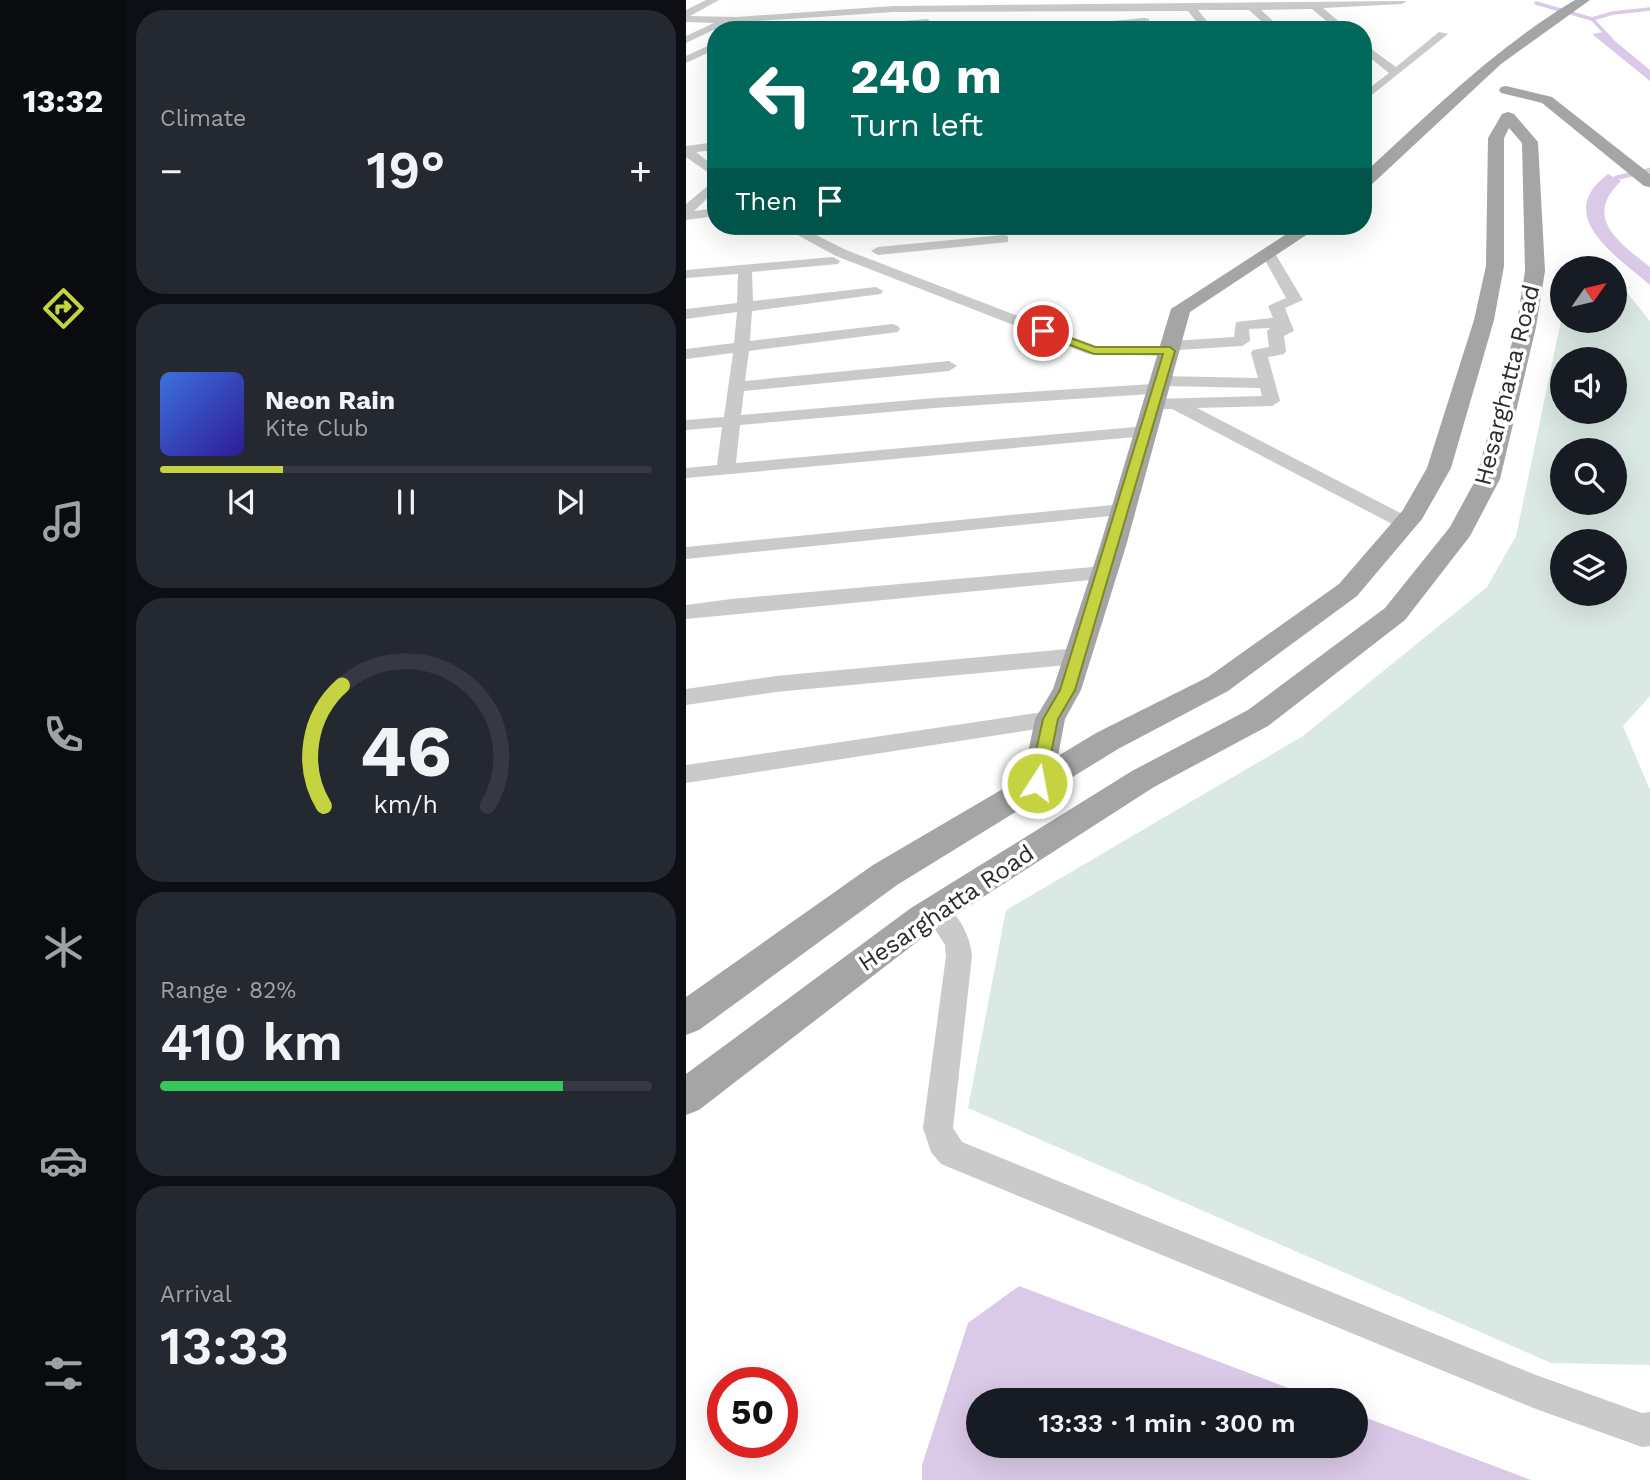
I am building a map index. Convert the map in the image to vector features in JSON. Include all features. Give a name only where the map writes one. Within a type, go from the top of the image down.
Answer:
[{"type":"main road","points":[[1372,175],[1503,56],[1546,21],[1584,0]]},
{"type":"main road","points":[[1503,56],[1507,104],[1547,100],[1650,182]]},
{"type":"main road","name":"Hesarghatta Road","points":[[686,1018],[885,875],[1107,741],[1218,684],[1349,590],[1405,523],[1439,468],[1484,320],[1495,266],[1496,138],[1507,104]]},
{"type":"main road","name":"Hesarghatta Road","points":[[686,1097],[936,910],[1143,779],[1258,718],[1395,614],[1461,530],[1488,479],[1526,327],[1535,271],[1530,142],[1507,104]]},
{"type":"main road","points":[[1037,783],[1051,719],[1067,690],[1146,431],[1162,395],[1170,348],[1181,309],[1268,253],[1290,235]]},
{"type":"street","points":[[686,13],[714,0]]},
{"type":"street","points":[[1132,21],[1251,7],[1402,2]]},
{"type":"street","points":[[1314,6],[1333,21]]},
{"type":"street","points":[[723,21],[751,7],[736,20]]},
{"type":"street","points":[[1251,7],[1267,21]]},
{"type":"street","points":[[1100,8],[1110,21]]},
{"type":"street","points":[[961,21],[1100,8]]},
{"type":"street","points":[[686,19],[736,20],[881,9],[1100,8],[1194,12],[1202,21]]},
{"type":"street","points":[[881,9],[884,21]]},
{"type":"street","points":[[686,40],[707,29]]},
{"type":"street","points":[[1372,92],[1443,34]]},
{"type":"street","points":[[686,60],[707,50]]},
{"type":"street","points":[[1372,53],[1396,73]]},
{"type":"street","points":[[686,151],[707,148]]},
{"type":"street","points":[[686,151],[707,168]]},
{"type":"street","points":[[686,214],[707,186]]},
{"type":"street","points":[[686,214],[707,213]]},
{"type":"street","points":[[806,235],[841,253],[1094,351],[1170,348],[1242,341],[1241,325],[1282,322]]},
{"type":"street","points":[[878,251],[1003,239]]},
{"type":"street","points":[[1162,395],[1272,401],[1259,353],[1278,351],[1275,331],[1286,331],[1276,306],[1295,300],[1268,253]]},
{"type":"street","points":[[686,274],[832,261]]},
{"type":"street","points":[[726,469],[747,307],[745,269]]},
{"type":"street","points":[[686,314],[876,291]]},
{"type":"street","points":[[686,354],[892,329]]},
{"type":"street","points":[[738,387],[949,366]]},
{"type":"street","points":[[1162,395],[1268,383]]},
{"type":"street","points":[[686,425],[990,399],[1153,389],[1405,523]]},
{"type":"street","points":[[686,474],[1146,431]]},
{"type":"street","points":[[686,553],[1123,510]]},
{"type":"street","points":[[686,612],[1104,573]]},
{"type":"street","points":[[686,697],[776,684],[1078,656]]},
{"type":"street","points":[[686,774],[1051,719]]},
{"type":"street","points":[[936,910],[958,943],[960,956],[938,1128],[942,1142],[952,1153],[1536,1392],[1642,1430],[1650,1429]]},
{"type":"shaded area","points":[[1604,32],[1650,70],[1650,81],[1592,34]]},
{"type":"shaded area","points":[[1608,174],[1621,181],[1610,194],[1605,207],[1605,218],[1617,239],[1650,267],[1650,285],[1628,266],[1628,256],[1616,256],[1596,234],[1588,220],[1586,205],[1592,190]]},
{"type":"shaded area","points":[[1628,294],[1650,321],[1650,696],[1623,726],[1650,790],[1650,1365],[1551,1363],[968,1108],[1006,910],[1303,736],[1487,587],[1516,536],[1550,373],[1550,424],[1627,424],[1627,347],[1555,347],[1558,333],[1627,333]]},
{"type":"shaded area","points":[[1019,1286],[1288,1388],[966,1388],[966,1458],[1368,1458],[1368,1419],[1531,1480],[922,1480],[922,1465],[968,1323]]},
{"type":"waterway","points":[[1536,3],[1592,19]]},
{"type":"waterway","points":[[1592,19],[1613,13],[1650,9]]},
{"type":"waterway","points":[[1592,19],[1611,39]]},
{"type":"waterway","points":[[1612,183],[1616,178],[1650,170]]},
{"type":"route","points":[[1037,783],[1051,719],[1067,690],[1113,546],[1170,351],[1094,351],[1043,331]]}]
